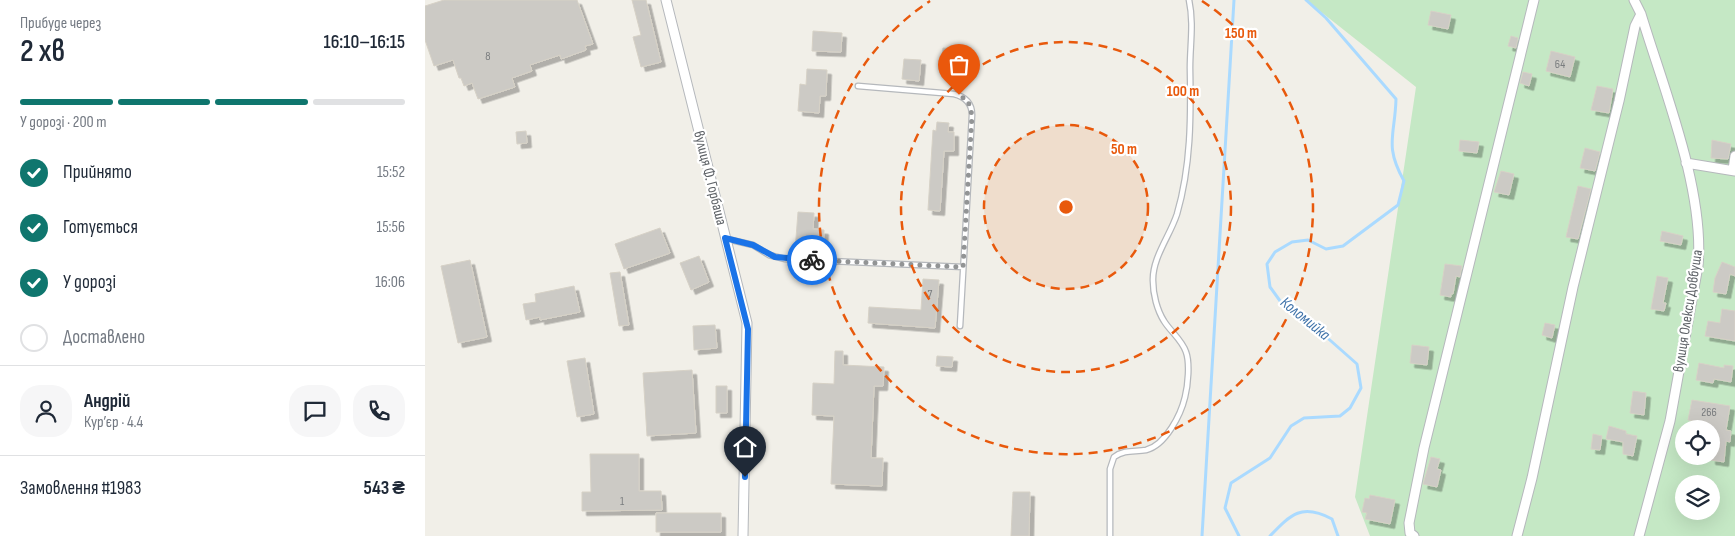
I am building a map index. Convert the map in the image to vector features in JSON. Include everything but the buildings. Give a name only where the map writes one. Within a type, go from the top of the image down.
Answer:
[{"type":"street","name":"вулиця Ф. Горбаша","points":[[666,0],[748,329],[743,536]]},
{"type":"street","points":[[1414,536],[1410,533],[1409,523],[1424,448],[1534,0]]},
{"type":"street","name":"вулиця Олекси Довбуша","points":[[1634,0],[1641,14],[1686,163],[1698,230],[1698,266],[1670,421],[1639,536]]},
{"type":"street","points":[[1517,536],[1533,478],[1573,287],[1619,101],[1635,26],[1641,14]]},
{"type":"street","points":[[1686,163],[1734,170],[1735,156]]},
{"type":"lane","points":[[1110,536],[1110,468],[1114,456],[1127,451],[1145,450],[1159,443],[1175,419],[1186,396],[1188,359],[1185,350],[1159,311],[1153,281],[1153,268],[1177,213],[1187,163],[1192,119],[1190,68],[1193,24],[1189,0]]},
{"type":"lane","points":[[858,86],[954,94],[964,98],[970,105],[972,115],[960,326]]},
{"type":"lane","points":[[725,238],[753,245],[769,255],[785,259],[963,267]]},
{"type":"green space","points":[[1306,0],[1735,0],[1735,536],[1370,536],[1355,497],[1416,87]]},
{"type":"waterway","points":[[1202,536],[1234,0]]},
{"type":"waterway","name":"Коломийка","points":[[1239,536],[1225,508],[1231,483],[1270,458],[1291,426],[1304,418],[1340,416],[1350,408],[1361,388],[1357,364],[1314,326],[1283,305],[1270,287],[1267,264],[1275,252],[1292,242],[1308,240],[1326,249],[1343,246],[1398,205],[1404,181],[1392,149],[1396,99],[1326,18],[1306,0]]},
{"type":"waterway","name":"Коломийка","points":[[1270,536],[1291,517],[1305,512],[1322,514],[1332,519],[1338,536]]},
{"type":"way so far","points":[[812,260],[963,267],[972,110],[968,101],[959,95]]},
{"type":"route","points":[[745,477],[748,329],[725,238],[753,245],[775,257],[812,260]]}]
